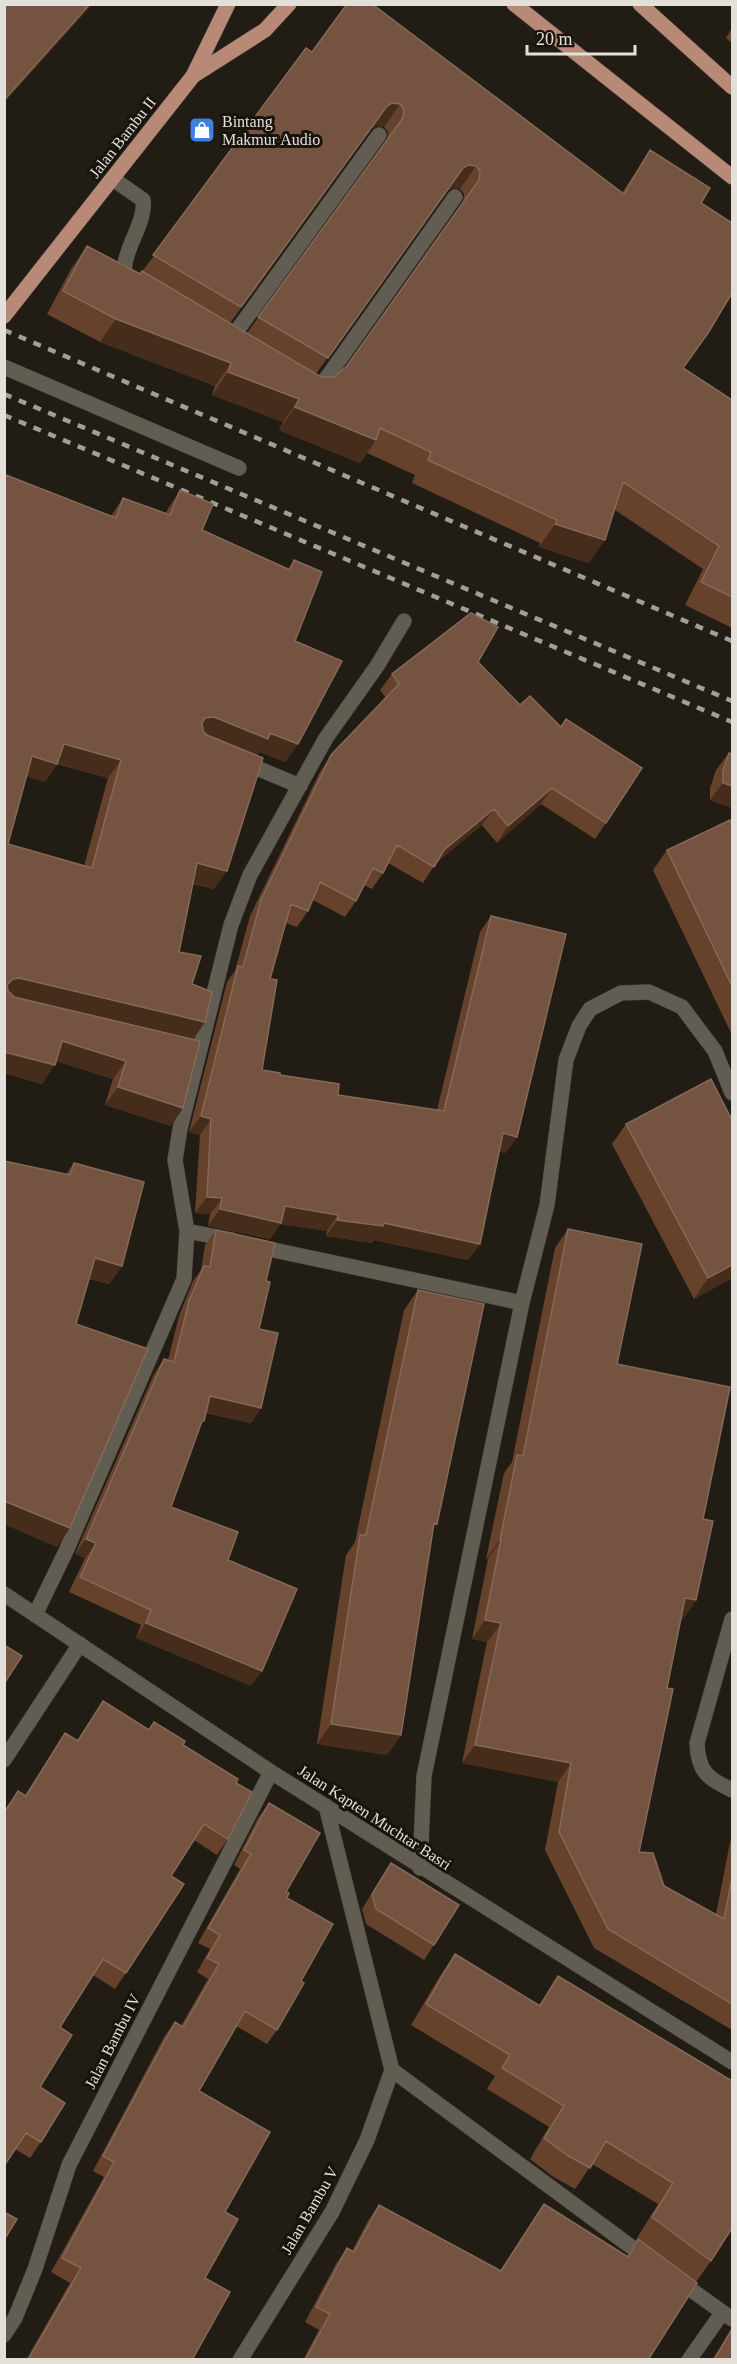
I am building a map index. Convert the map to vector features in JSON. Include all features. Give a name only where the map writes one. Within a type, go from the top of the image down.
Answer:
[{"type":"main road","points":[[193,76],[228,4]]},
{"type":"main road","name":"Jalan Bambu II","points":[[4,316],[193,76],[265,30],[290,4]]},
{"type":"main road","points":[[640,4],[732,87]]},
{"type":"main road","points":[[514,6],[732,177]]},
{"type":"street","points":[[228,343],[379,135]]},
{"type":"street","points":[[113,179],[143,200],[143,214],[124,271],[129,284],[138,290]]},
{"type":"street","points":[[300,385],[310,391],[316,390],[323,383],[455,197]]},
{"type":"street","points":[[4,367],[239,468]]},
{"type":"street","points":[[35,1615],[66,1551],[184,1279],[187,1231],[175,1160],[193,1050],[231,925],[250,875],[326,738],[377,666],[404,621]]},
{"type":"street","points":[[229,757],[300,786]]},
{"type":"street","points":[[420,1868],[424,1776],[522,1303],[548,1205],[566,1060],[579,1026],[590,1009],[621,993],[649,993],[682,1007],[715,1051],[732,1093]]},
{"type":"street","points":[[187,1231],[522,1303]]},
{"type":"street","name":"Jalan Kapten Muchtar Basri","points":[[4,1594],[420,1868],[732,2062]]},
{"type":"street","points":[[732,1619],[697,1743],[701,1769],[714,1781],[732,1790]]},
{"type":"street","points":[[4,1760],[80,1644]]},
{"type":"street","name":"Jalan Bambu IV","points":[[4,2335],[15,2318],[35,2269],[69,2165],[271,1772]]},
{"type":"street","points":[[326,1806],[392,2070],[727,2316],[689,2360]]},
{"type":"street","name":"Jalan Bambu V","points":[[240,2360],[332,2212],[368,2140],[392,2070]]},
{"type":"building","points":[[4,4],[90,4],[4,100]]},
{"type":"building","points":[[347,4],[372,4],[624,194],[650,150],[710,188],[701,203],[732,223],[732,293],[683,368],[732,400],[732,597],[701,582],[719,546],[623,482],[605,540],[555,524],[557,520],[428,460],[431,452],[380,428],[376,440],[295,407],[299,399],[228,372],[231,363],[116,319],[63,291],[87,246],[140,274],[142,271],[321,377],[334,377],[346,367],[479,180],[480,171],[476,166],[468,165],[463,168],[328,358],[258,317],[403,118],[404,109],[400,104],[392,103],[387,106],[241,307],[153,255],[306,48],[312,52]]},
{"type":"building","points":[[6,475],[116,518],[123,498],[170,515],[180,490],[213,504],[202,530],[290,570],[294,560],[322,572],[295,641],[342,661],[298,744],[270,733],[268,739],[214,717],[205,718],[202,723],[203,731],[207,735],[263,758],[227,871],[197,863],[179,952],[201,956],[192,984],[212,992],[205,1022],[19,978],[13,979],[7,985],[8,991],[14,997],[200,1041],[183,1108],[118,1087],[126,1061],[62,1041],[55,1065],[4,1052],[4,480]],"holes":[[[64,744],[121,760],[92,868],[8,844],[32,756],[57,764]]]},
{"type":"building","points":[[471,613],[498,627],[478,662],[520,705],[530,696],[561,727],[566,719],[642,768],[606,823],[552,788],[508,826],[494,809],[444,850],[434,867],[397,845],[383,873],[373,868],[356,901],[320,882],[308,911],[291,904],[270,979],[277,980],[262,1070],[339,1084],[338,1095],[444,1111],[491,916],[566,934],[517,1137],[503,1133],[480,1244],[384,1223],[383,1226],[337,1220],[338,1215],[285,1206],[281,1223],[220,1209],[222,1198],[207,1197],[211,1119],[201,1116],[238,966],[243,967],[261,900],[331,755],[399,684],[392,674]]},
{"type":"building","points":[[729,753],[732,754],[732,786],[723,783],[723,771]]},
{"type":"building","points":[[730,820],[732,825],[732,986],[667,850]]},
{"type":"building","points":[[711,1079],[732,1120],[732,1265],[708,1278],[626,1124]]},
{"type":"building","points":[[4,1161],[70,1175],[74,1163],[144,1182],[122,1266],[95,1258],[76,1324],[148,1349],[70,1528],[4,1501]]},
{"type":"building","points":[[568,1229],[642,1244],[617,1364],[730,1387],[703,1519],[713,1521],[696,1600],[685,1598],[667,1688],[673,1689],[639,1852],[653,1853],[664,1886],[724,1919],[732,1878],[732,2004],[608,1929],[559,1832],[571,1763],[475,1745],[501,1623],[485,1620],[517,1455],[523,1456]]},
{"type":"building","points":[[216,1230],[275,1243],[266,1281],[270,1282],[259,1329],[278,1333],[261,1408],[210,1396],[204,1421],[202,1421],[171,1507],[238,1532],[228,1560],[297,1589],[262,1671],[146,1623],[151,1610],[80,1577],[96,1543],[86,1539],[164,1359],[174,1362],[189,1301],[204,1266],[210,1267]]},
{"type":"building","points":[[418,1290],[484,1304],[437,1524],[434,1523],[401,1735],[331,1724],[360,1535],[366,1535]]},
{"type":"building","points":[[4,1645],[22,1656],[4,1684]]},
{"type":"building","points":[[103,1701],[149,1730],[154,1722],[185,1741],[183,1745],[238,1779],[236,1783],[252,1792],[228,1839],[204,1824],[171,1876],[184,1884],[126,1973],[103,1959],[60,2027],[72,2035],[40,2087],[65,2103],[41,2142],[26,2133],[4,2166],[4,1813],[18,1791],[26,1796],[65,1733],[78,1741]]},
{"type":"building","points":[[269,1803],[320,1833],[286,1892],[289,1893],[287,1898],[333,1924],[301,1981],[304,1983],[277,2030],[245,2011],[199,2091],[270,2132],[225,2212],[238,2219],[205,2278],[230,2292],[192,2360],[28,2360],[81,2268],[62,2258],[114,2162],[103,2156],[175,2022],[183,2027],[219,1964],[207,1958],[220,1935],[208,1928],[251,1854],[244,1850]]},
{"type":"building","points":[[391,1863],[459,1905],[434,1945],[376,1909],[372,1894]]},
{"type":"building","points":[[455,1954],[540,2006],[558,1976],[732,2081],[732,2228],[711,2261],[652,2217],[673,2183],[606,2141],[590,2168],[567,2155],[544,2138],[564,2106],[502,2068],[510,2055],[426,2004]]},
{"type":"building","points":[[544,2204],[628,2257],[638,2239],[697,2283],[648,2360],[305,2360],[330,2314],[316,2307],[347,2248],[354,2252],[379,2205],[501,2271]]},
{"type":"building","points":[[4,2212],[17,2219],[4,2240]]},
{"type":"building","points":[[732,2329],[732,2360],[714,2360]]},
{"type":"railway","points":[[4,330],[732,641]]},
{"type":"railway","points":[[4,394],[732,701]]},
{"type":"railway","points":[[4,415],[732,722]]},
{"type":"place","name":"Bintang Makmur Audio","points":[[202,130]]}]
